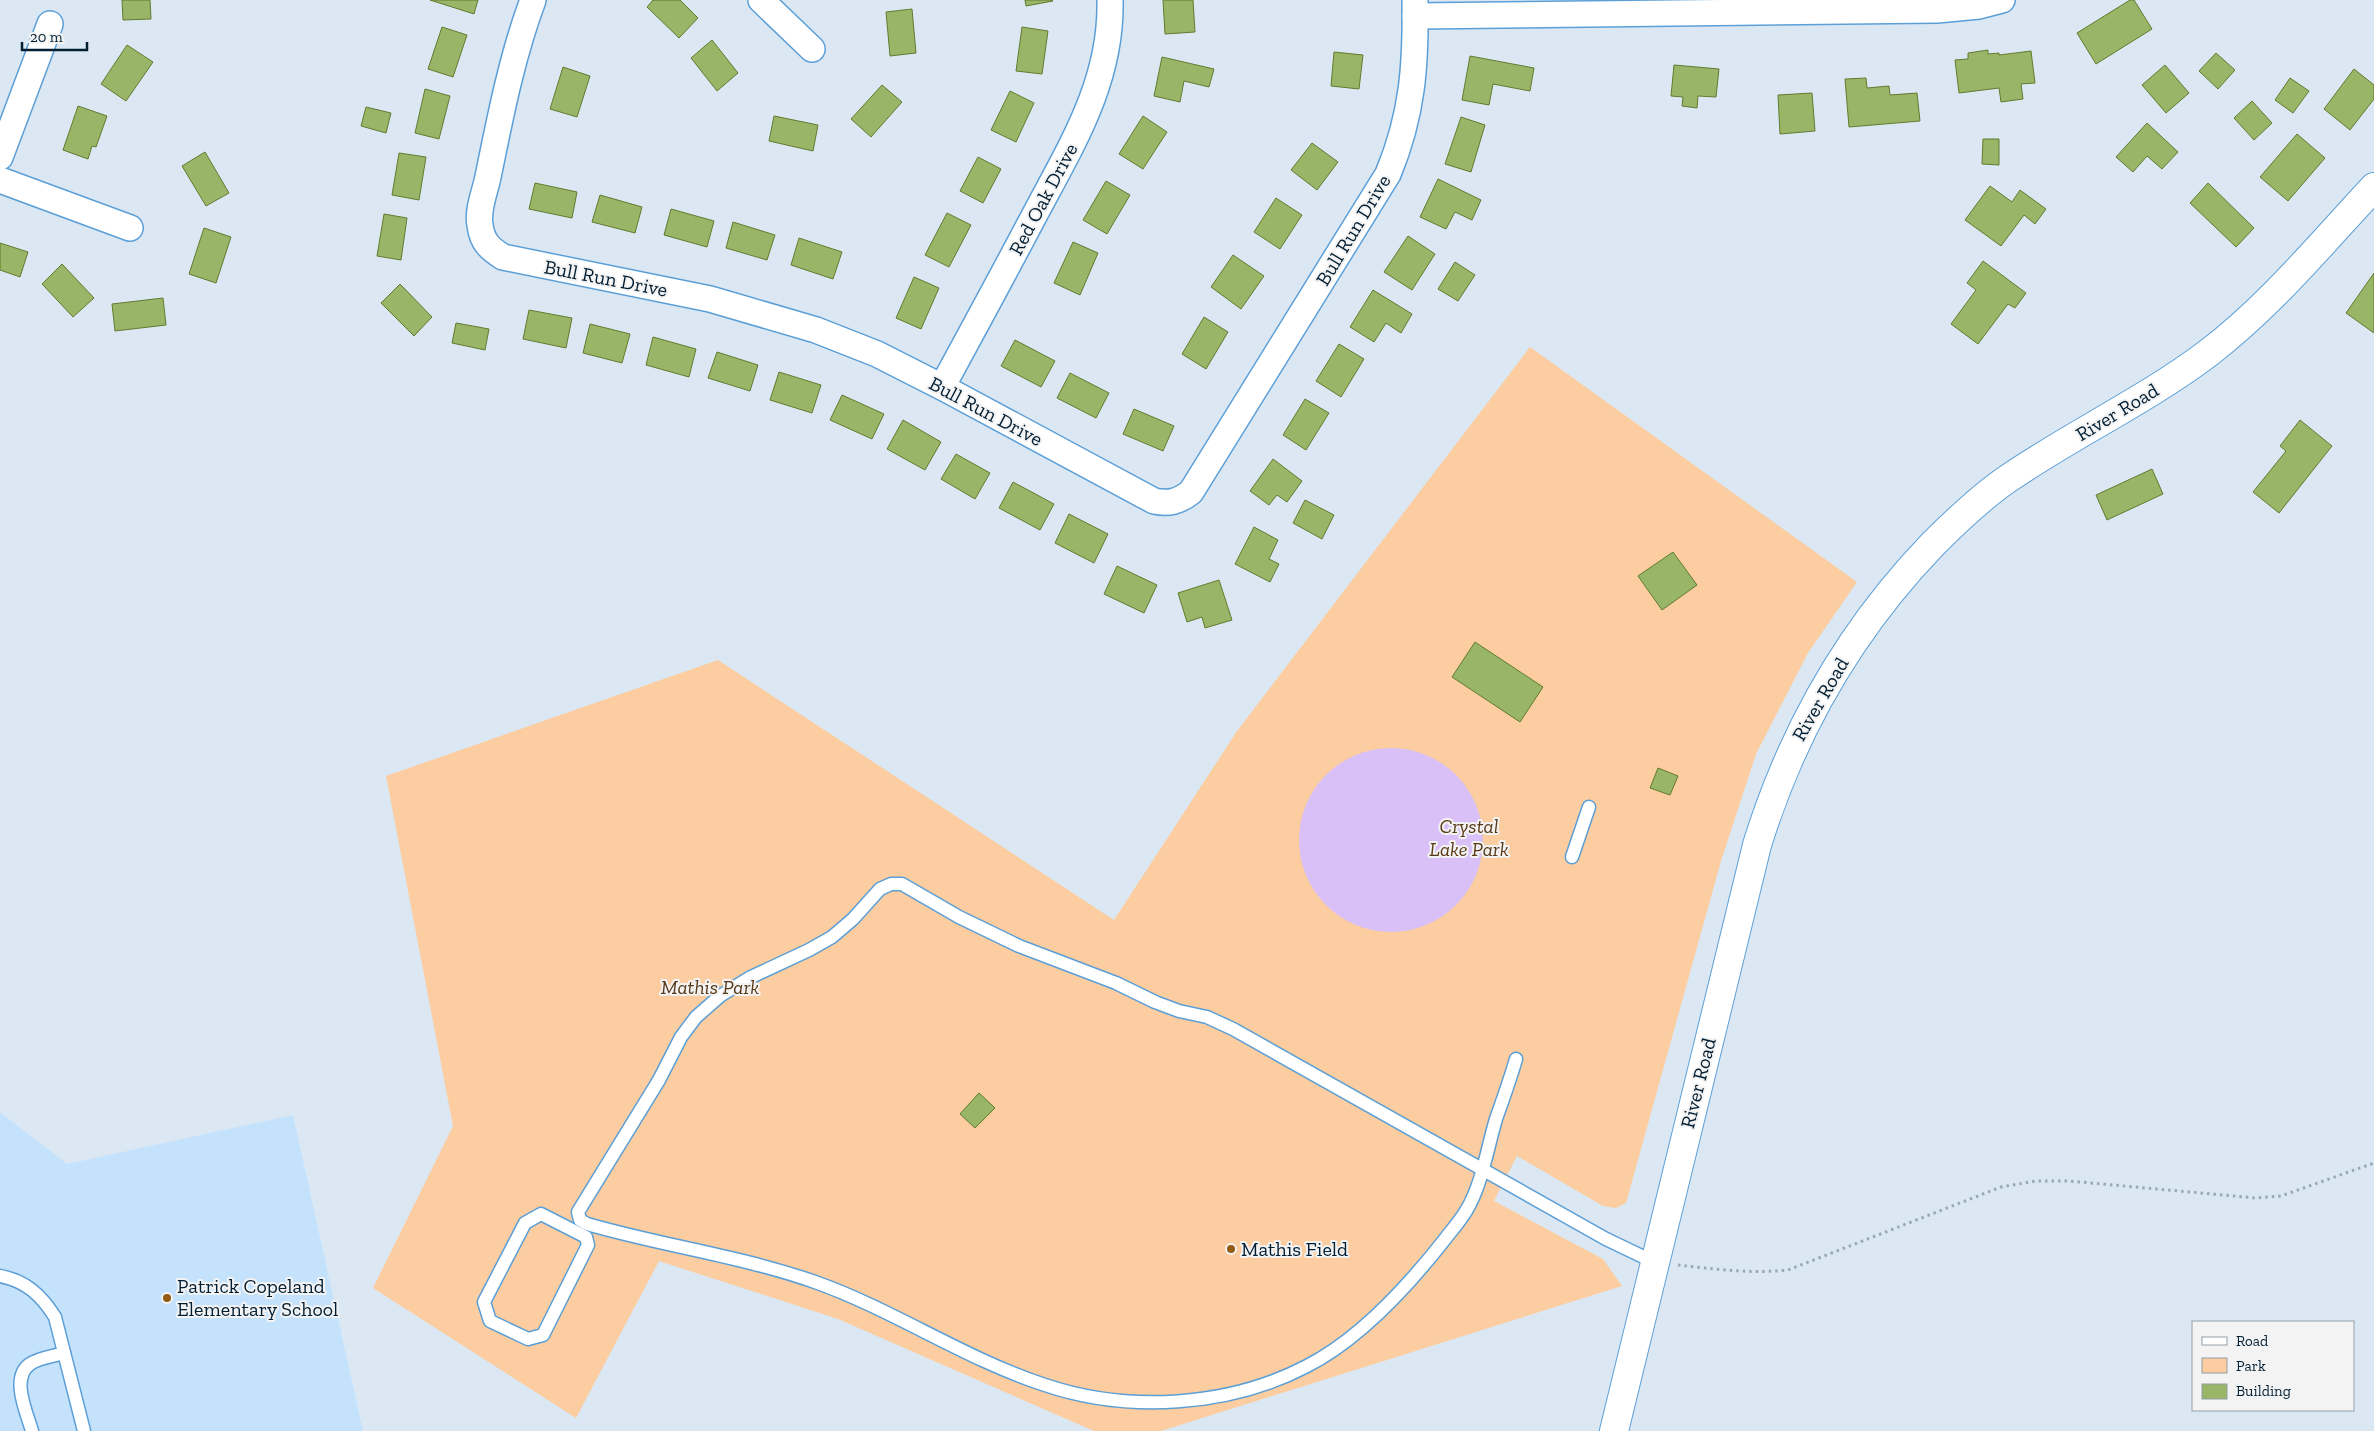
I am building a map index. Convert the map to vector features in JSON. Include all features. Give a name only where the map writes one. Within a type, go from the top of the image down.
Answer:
[{"type":"street","name":"Bull Run Drive","points":[[533,0],[526,19],[497,135],[480,216],[483,238],[491,250],[503,258],[710,298],[825,333],[877,354],[942,387],[1154,502],[1167,504],[1180,500],[1191,492],[1388,174],[1401,143],[1410,107],[1416,60],[1415,8]]},
{"type":"street","points":[[761,0],[812,49]]},
{"type":"street","name":"Red Oak Drive","points":[[942,387],[989,302],[1094,97],[1107,54],[1110,0]]},
{"type":"street","points":[[1415,8],[1792,7],[1937,10],[1979,6],[2002,0]]},
{"type":"street","points":[[0,157],[50,24]]},
{"type":"street","points":[[0,180],[130,228]]},
{"type":"street","name":"River Road","points":[[1614,1431],[1756,845],[1777,783],[1793,746],[1834,671],[1882,603],[1914,564],[1982,498],[2035,461],[2170,380],[2220,343],[2261,306],[2374,187]]},
{"type":"lane","points":[[1572,857],[1588,807]]},
{"type":"lane","points":[[1516,1059],[1482,1170],[1467,1210],[1420,1270],[1392,1300],[1339,1346],[1308,1366],[1244,1390],[1186,1401],[1147,1403],[1094,1398],[1044,1386],[971,1356],[866,1302],[817,1282],[774,1268],[638,1239],[587,1224],[578,1225],[541,1214],[525,1223],[484,1302],[490,1321],[528,1339],[544,1335],[588,1245],[586,1236],[578,1225],[580,1205],[659,1080],[681,1037],[696,1016],[720,996],[749,978],[832,937],[853,919],[880,889],[890,884],[902,884],[959,917],[1019,946],[1116,983],[1154,1002],[1179,1011],[1207,1017],[1233,1029],[1482,1170],[1606,1239],[1654,1262]]},
{"type":"lane","points":[[0,1276],[14,1279],[31,1288],[45,1301],[55,1317],[84,1431]]},
{"type":"lane","points":[[32,1431],[21,1389],[21,1376],[30,1364],[64,1353]]},
{"type":"path","points":[[1654,1262],[1724,1270],[1773,1272],[1788,1270],[2000,1187],[2036,1181],[2069,1181],[2256,1198],[2280,1196],[2374,1163]]},
{"type":"shaded area","points":[[1400,748],[1409,749],[1435,759],[1450,769],[1462,781],[1472,796],[1479,813],[1482,822],[1482,858],[1472,884],[1462,899],[1450,911],[1435,921],[1409,931],[1382,932],[1373,931],[1347,921],[1332,911],[1320,899],[1310,884],[1300,858],[1299,831],[1300,822],[1310,796],[1320,781],[1332,769],[1347,759],[1373,749]]},
{"type":"shaded area","name":"Patrick Copeland Elementary School","points":[[0,1112],[67,1164],[293,1115],[363,1431],[0,1431]]},
{"type":"green space","name":"Mathis Park","points":[[1530,347],[1857,582],[1808,653],[1756,754],[1721,861],[1626,1203],[1616,1208],[1603,1206],[1517,1156],[1494,1201],[1603,1259],[1622,1286],[1161,1431],[1094,1431],[838,1319],[659,1261],[576,1418],[373,1288],[453,1126],[386,776],[718,660],[1114,920],[1237,731]]},
{"type":"building","points":[[122,0],[150,0],[151,19],[123,20]]},
{"type":"building","points":[[430,0],[478,0],[474,14]]},
{"type":"building","points":[[653,0],[680,0],[698,18],[679,38],[647,7]]},
{"type":"building","points":[[1025,0],[1052,0],[1053,1],[1026,6]]},
{"type":"building","points":[[1163,0],[1193,0],[1195,32],[1165,34]]},
{"type":"building","points":[[2130,0],[2134,0],[2152,29],[2096,64],[2077,33]]},
{"type":"building","points":[[912,9],[916,53],[890,56],[886,12]]},
{"type":"building","points":[[442,27],[467,35],[453,77],[428,69]]},
{"type":"building","points":[[1022,27],[1048,31],[1042,74],[1016,71]]},
{"type":"building","points":[[712,40],[738,73],[717,91],[691,58]]},
{"type":"building","points":[[127,45],[153,62],[126,101],[101,84]]},
{"type":"building","points":[[1988,50],[1988,54],[1999,53],[1999,55],[2031,51],[2035,83],[2021,84],[2023,99],[2001,102],[1999,88],[1959,93],[1955,60],[1968,59],[1968,53]]},
{"type":"building","points":[[1334,52],[1363,55],[1359,89],[1331,86]]},
{"type":"building","points":[[2216,53],[2235,70],[2218,89],[2199,71]]},
{"type":"building","points":[[1470,56],[1534,68],[1530,91],[1493,84],[1489,105],[1462,100]]},
{"type":"building","points":[[1162,57],[1214,69],[1209,87],[1184,81],[1180,102],[1154,96]]},
{"type":"building","points":[[1674,65],[1719,69],[1716,97],[1698,96],[1697,108],[1682,106],[1683,97],[1671,96]]},
{"type":"building","points":[[2165,65],[2189,93],[2166,113],[2142,85]]},
{"type":"building","points":[[563,67],[590,76],[577,117],[550,109]]},
{"type":"building","points":[[2354,69],[2374,85],[2374,99],[2350,130],[2324,109]]},
{"type":"building","points":[[1866,78],[1867,88],[1889,86],[1890,95],[1917,93],[1920,121],[1849,127],[1845,79]]},
{"type":"building","points":[[2290,78],[2309,91],[2293,113],[2275,100]]},
{"type":"building","points":[[882,85],[902,102],[871,137],[851,119]]},
{"type":"building","points":[[425,89],[450,96],[439,139],[415,133]]},
{"type":"building","points":[[1010,91],[1034,103],[1016,142],[991,130]]},
{"type":"building","points":[[1812,93],[1815,131],[1780,134],[1778,95]]},
{"type":"building","points":[[2252,101],[2272,123],[2254,140],[2234,118]]},
{"type":"building","points":[[78,106],[107,116],[96,147],[92,146],[88,159],[63,150]]},
{"type":"building","points":[[366,107],[391,113],[386,133],[361,126]]},
{"type":"building","points":[[774,116],[818,125],[813,151],[769,141]]},
{"type":"building","points":[[1143,116],[1167,132],[1143,169],[1119,154]]},
{"type":"building","points":[[1461,117],[1485,125],[1471,172],[1445,164]]},
{"type":"building","points":[[2147,123],[2178,152],[2162,169],[2147,156],[2133,172],[2116,157]]},
{"type":"building","points":[[2297,134],[2325,158],[2288,201],[2260,177]]},
{"type":"building","points":[[1983,139],[1999,139],[1999,165],[1982,164]]},
{"type":"building","points":[[1312,143],[1338,162],[1317,190],[1291,170]]},
{"type":"building","points":[[205,152],[229,193],[206,206],[182,166]]},
{"type":"building","points":[[399,153],[426,157],[419,200],[392,195]]},
{"type":"building","points":[[978,157],[1001,169],[983,203],[960,191]]},
{"type":"building","points":[[1438,179],[1481,200],[1472,220],[1455,212],[1446,229],[1420,217]]},
{"type":"building","points":[[1106,181],[1130,195],[1107,234],[1083,220]]},
{"type":"building","points":[[535,183],[577,192],[572,218],[529,209]]},
{"type":"building","points":[[2208,183],[2254,228],[2236,247],[2190,203]]},
{"type":"building","points":[[1990,186],[2012,202],[2020,190],[2046,209],[2035,224],[2024,215],[2001,246],[1965,220]]},
{"type":"building","points":[[600,195],[642,207],[635,233],[592,222]]},
{"type":"building","points":[[1276,198],[1302,215],[1280,249],[1254,232]]},
{"type":"building","points":[[671,209],[714,221],[707,247],[664,235]]},
{"type":"building","points":[[947,213],[971,225],[949,267],[925,255]]},
{"type":"building","points":[[384,214],[407,218],[401,260],[377,256]]},
{"type":"building","points":[[733,222],[775,235],[767,260],[726,248]]},
{"type":"building","points":[[204,228],[231,237],[216,283],[189,274]]},
{"type":"building","points":[[1408,236],[1435,254],[1412,290],[1384,272]]},
{"type":"building","points":[[799,238],[842,252],[833,279],[791,265]]},
{"type":"building","points":[[1073,242],[1098,253],[1080,295],[1054,283]]},
{"type":"building","points":[[0,243],[28,252],[20,277],[0,270]]},
{"type":"building","points":[[1233,255],[1264,276],[1241,309],[1211,287]]},
{"type":"building","points":[[1983,261],[2026,293],[2015,308],[2008,304],[1978,344],[1951,324],[1976,290],[1967,283]]},
{"type":"building","points":[[1455,262],[1475,275],[1458,301],[1438,289]]},
{"type":"building","points":[[62,264],[94,298],[73,317],[42,284]]},
{"type":"building","points":[[2374,273],[2374,333],[2346,313]]},
{"type":"building","points":[[914,277],[939,288],[921,329],[896,318]]},
{"type":"building","points":[[400,284],[432,317],[414,336],[381,303]]},
{"type":"building","points":[[1373,290],[1412,314],[1401,333],[1386,323],[1374,342],[1350,327]]},
{"type":"building","points":[[163,298],[166,325],[115,331],[112,304]]},
{"type":"building","points":[[529,310],[572,318],[566,348],[523,339]]},
{"type":"building","points":[[1204,317],[1228,332],[1206,369],[1182,354]]},
{"type":"building","points":[[456,323],[489,329],[485,350],[452,343]]},
{"type":"building","points":[[590,324],[630,334],[622,363],[583,353]]},
{"type":"building","points":[[653,337],[696,349],[689,377],[646,365]]},
{"type":"building","points":[[1015,340],[1055,361],[1041,387],[1001,366]]},
{"type":"building","points":[[1339,344],[1364,359],[1341,397],[1316,381]]},
{"type":"building","points":[[717,352],[758,365],[750,391],[708,378]]},
{"type":"building","points":[[779,372],[821,385],[812,413],[770,400]]},
{"type":"building","points":[[1070,373],[1109,393],[1096,418],[1057,398]]},
{"type":"building","points":[[842,395],[884,414],[872,439],[830,420]]},
{"type":"building","points":[[1305,399],[1329,413],[1306,450],[1283,435]]},
{"type":"building","points":[[1134,409],[1174,426],[1163,451],[1123,434]]},
{"type":"building","points":[[903,420],[941,442],[925,470],[887,449]]},
{"type":"building","points":[[2300,420],[2332,446],[2279,513],[2253,492],[2286,451],[2280,446]]},
{"type":"building","points":[[956,454],[990,473],[975,499],[941,479]]},
{"type":"building","points":[[1273,459],[1302,481],[1287,502],[1277,495],[1269,505],[1250,491]]},
{"type":"building","points":[[2152,469],[2163,494],[2107,520],[2096,495]]},
{"type":"building","points":[[1013,482],[1054,504],[1040,530],[999,508]]},
{"type":"building","points":[[1305,500],[1334,515],[1322,539],[1293,523]]},
{"type":"building","points":[[1069,514],[1108,534],[1094,563],[1055,543]]},
{"type":"building","points":[[1254,527],[1278,540],[1269,559],[1279,564],[1270,582],[1235,564]]},
{"type":"building","points":[[1673,552],[1697,585],[1662,610],[1638,576]]},
{"type":"building","points":[[1117,566],[1157,585],[1144,613],[1104,594]]},
{"type":"building","points":[[1219,580],[1232,620],[1205,628],[1202,617],[1187,622],[1178,593]]},
{"type":"building","points":[[1475,642],[1543,687],[1520,722],[1452,677]]},
{"type":"building","points":[[1658,768],[1678,776],[1670,795],[1650,788]]},
{"type":"building","points":[[979,1093],[995,1108],[975,1128],[960,1114]]},
{"type":"place","name":"Mathis Field","points":[[1231,1249]]},
{"type":"place","name":"Patrick Copeland Elementary School","points":[[167,1298]]},
{"type":"park label","name":"Crystal Lake Park","points":[[1469,838]]}]
